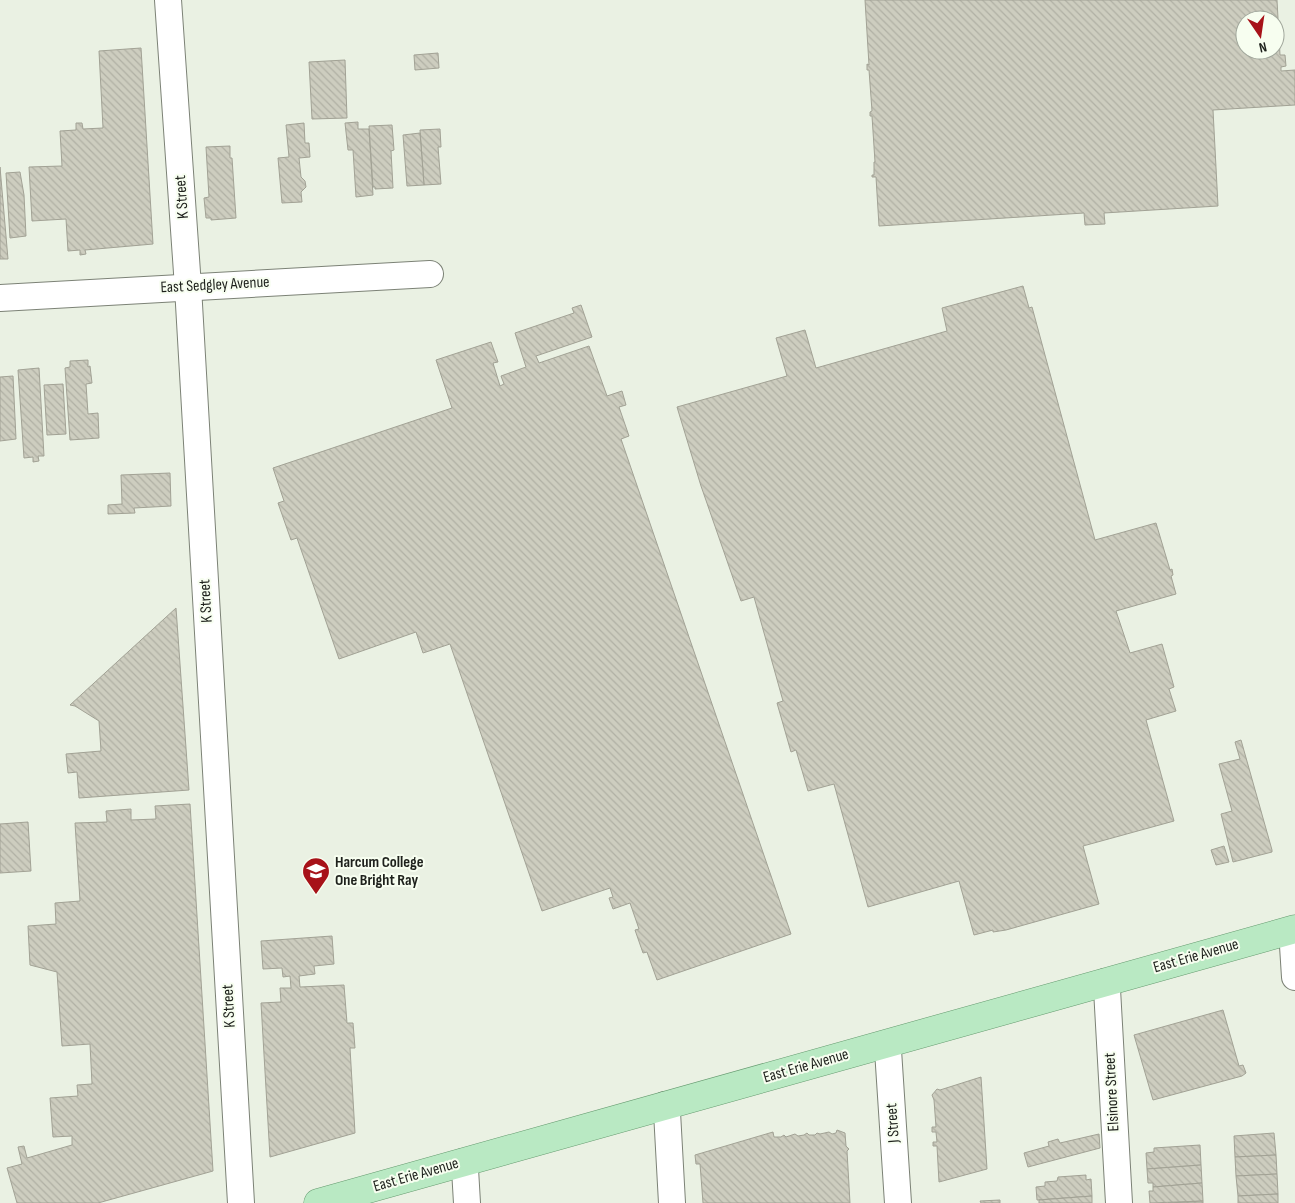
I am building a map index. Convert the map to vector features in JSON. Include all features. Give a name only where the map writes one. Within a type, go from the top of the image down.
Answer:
[{"type":"main road","name":"East Erie Avenue","points":[[318,1203],[1293,929]]},
{"type":"street","name":"K Street","points":[[168,0],[188,287],[241,1203]]},
{"type":"street","name":"East Sedgley Avenue","points":[[0,298],[430,274]]},
{"type":"street","points":[[1293,929],[1295,977]]},
{"type":"street","name":"Elsinore Street","points":[[1105,982],[1119,1203]]},
{"type":"street","name":"J Street","points":[[886,1044],[888,1050],[898,1203]]},
{"type":"street","points":[[666,1105],[672,1203]]},
{"type":"street","points":[[463,1162],[467,1203]]},
{"type":"building","points":[[865,0],[1277,0],[1278,10],[1235,10],[1235,60],[1285,60],[1285,55],[1286,66],[1281,67],[1281,71],[1295,70],[1295,105],[1213,110],[1218,206],[1104,213],[1105,224],[1085,225],[1084,213],[879,226],[876,177],[872,177],[874,175],[875,162],[872,116],[870,116],[872,111],[869,70],[867,70],[867,64],[869,65]]},
{"type":"building","points":[[141,48],[153,244],[85,250],[86,254],[80,255],[80,250],[68,251],[66,219],[32,221],[29,167],[62,166],[60,131],[76,130],[76,123],[82,123],[83,129],[103,128],[99,51]]},
{"type":"building","points":[[438,53],[439,68],[415,70],[414,55]]},
{"type":"building","points":[[345,60],[347,118],[312,119],[309,62]]},
{"type":"building","points":[[358,122],[358,129],[369,129],[373,195],[356,197],[353,150],[348,150],[345,123]]},
{"type":"building","points":[[304,123],[305,143],[309,143],[310,157],[299,158],[301,177],[305,181],[306,187],[301,192],[302,202],[282,203],[278,158],[289,157],[286,125]]},
{"type":"building","points":[[392,125],[394,150],[391,151],[393,188],[375,189],[373,187],[369,126]]},
{"type":"building","points":[[440,129],[441,147],[438,147],[441,184],[424,185],[420,130]]},
{"type":"building","points":[[420,133],[424,185],[407,186],[403,135]]},
{"type":"building","points":[[230,146],[236,218],[211,220],[211,218],[206,218],[204,198],[209,197],[206,147]]},
{"type":"building","points":[[0,167],[8,259],[0,259]]},
{"type":"building","points":[[20,172],[24,195],[26,236],[10,238],[6,173]]},
{"type":"building","points":[[1023,286],[1029,308],[1032,307],[1095,540],[1156,523],[1170,570],[1172,569],[1173,575],[1171,576],[1176,594],[1116,611],[1130,653],[1162,644],[1174,687],[1169,689],[1176,711],[1146,720],[1174,821],[1083,846],[1099,904],[1006,930],[993,932],[993,930],[974,935],[959,881],[868,907],[834,784],[808,791],[796,750],[791,752],[777,703],[783,701],[754,597],[741,601],[701,486],[677,407],[787,376],[776,338],[805,330],[816,368],[947,331],[942,308]]},
{"type":"building","points":[[581,305],[592,337],[536,356],[539,363],[589,346],[607,396],[622,391],[626,405],[619,407],[629,436],[621,439],[791,934],[657,980],[647,952],[643,953],[635,930],[639,929],[630,903],[613,909],[609,898],[613,897],[610,888],[542,911],[450,644],[423,653],[416,632],[339,659],[297,538],[291,540],[278,503],[284,501],[273,468],[452,408],[436,360],[491,342],[498,362],[493,363],[500,386],[504,384],[501,376],[526,367],[515,333],[574,313],[572,308]]},
{"type":"building","points":[[88,360],[92,383],[86,384],[88,414],[98,413],[99,438],[70,440],[65,368],[70,367],[70,361]]},
{"type":"building","points":[[39,368],[44,456],[38,456],[39,461],[33,462],[33,457],[24,458],[18,370]]},
{"type":"building","points":[[13,376],[16,439],[0,441],[0,377]]},
{"type":"building","points":[[63,384],[66,434],[47,435],[44,385]]},
{"type":"building","points":[[170,473],[171,506],[134,508],[135,513],[108,514],[108,505],[122,504],[121,475]]},
{"type":"building","points":[[176,608],[189,790],[79,798],[77,772],[68,773],[66,754],[101,751],[99,721],[75,706],[70,705]]},
{"type":"building","points":[[1241,740],[1272,852],[1233,862],[1221,814],[1232,811],[1219,764],[1240,759],[1235,742]]},
{"type":"building","points":[[190,804],[213,1171],[98,1203],[17,1203],[7,1168],[22,1164],[18,1147],[24,1146],[27,1158],[72,1145],[72,1136],[53,1137],[50,1098],[78,1096],[77,1085],[92,1084],[90,1044],[62,1046],[57,972],[30,965],[28,926],[56,924],[55,903],[80,901],[75,823],[107,822],[106,811],[131,809],[131,820],[156,819],[155,806]]},
{"type":"building","points":[[28,822],[31,871],[0,873],[0,824]]},
{"type":"building","points":[[1224,846],[1229,862],[1216,865],[1211,850]]},
{"type":"building","points":[[332,936],[334,964],[314,966],[315,974],[299,976],[300,987],[344,985],[347,1023],[353,1023],[355,1048],[350,1048],[355,1133],[270,1157],[261,1003],[281,1002],[280,988],[291,988],[290,976],[283,977],[282,968],[263,969],[261,941]]},
{"type":"building","points":[[1223,1010],[1239,1066],[1243,1065],[1246,1073],[1242,1076],[1153,1100],[1134,1035]]},
{"type":"building","points":[[981,1077],[987,1169],[939,1182],[937,1146],[933,1146],[933,1142],[937,1142],[936,1132],[932,1132],[932,1127],[936,1127],[932,1095],[937,1089],[940,1090]]},
{"type":"building","points":[[837,1130],[845,1133],[846,1146],[849,1149],[847,1151],[850,1203],[703,1203],[700,1164],[696,1164],[695,1155],[773,1132],[774,1137],[784,1135],[786,1137],[807,1133],[809,1135],[829,1132],[832,1134],[836,1133]]},
{"type":"building","points":[[1274,1133],[1276,1155],[1235,1157],[1234,1136]]},
{"type":"building","points":[[1099,1134],[1100,1148],[1028,1167],[1024,1153],[1049,1146],[1048,1142],[1058,1139],[1060,1143]]},
{"type":"building","points":[[1200,1145],[1201,1165],[1147,1169],[1146,1153],[1154,1152],[1154,1148]]},
{"type":"building","points":[[1276,1155],[1277,1174],[1236,1176],[1235,1157]]},
{"type":"building","points":[[1201,1165],[1202,1183],[1153,1187],[1153,1183],[1148,1183],[1147,1169]]},
{"type":"building","points":[[1277,1174],[1278,1194],[1238,1196],[1236,1176]]},
{"type":"building","points":[[1086,1175],[1086,1180],[1091,1179],[1092,1196],[1037,1200],[1036,1187],[1045,1186],[1045,1182],[1057,1181],[1058,1177]]},
{"type":"building","points":[[1202,1183],[1203,1201],[1150,1203],[1149,1191],[1153,1191],[1153,1187]]},
{"type":"building","points":[[1278,1194],[1278,1203],[1238,1203],[1238,1196]]},
{"type":"building","points":[[1092,1196],[1092,1203],[1039,1203],[1039,1200]]},
{"type":"building","points":[[1000,1200],[1000,1203],[981,1203],[980,1201]]},
{"type":"building","points":[[1203,1201],[1203,1203],[1168,1203]]},
{"type":"place","name":"Harcum College One Bright Ray","points":[[316,895]]}]
